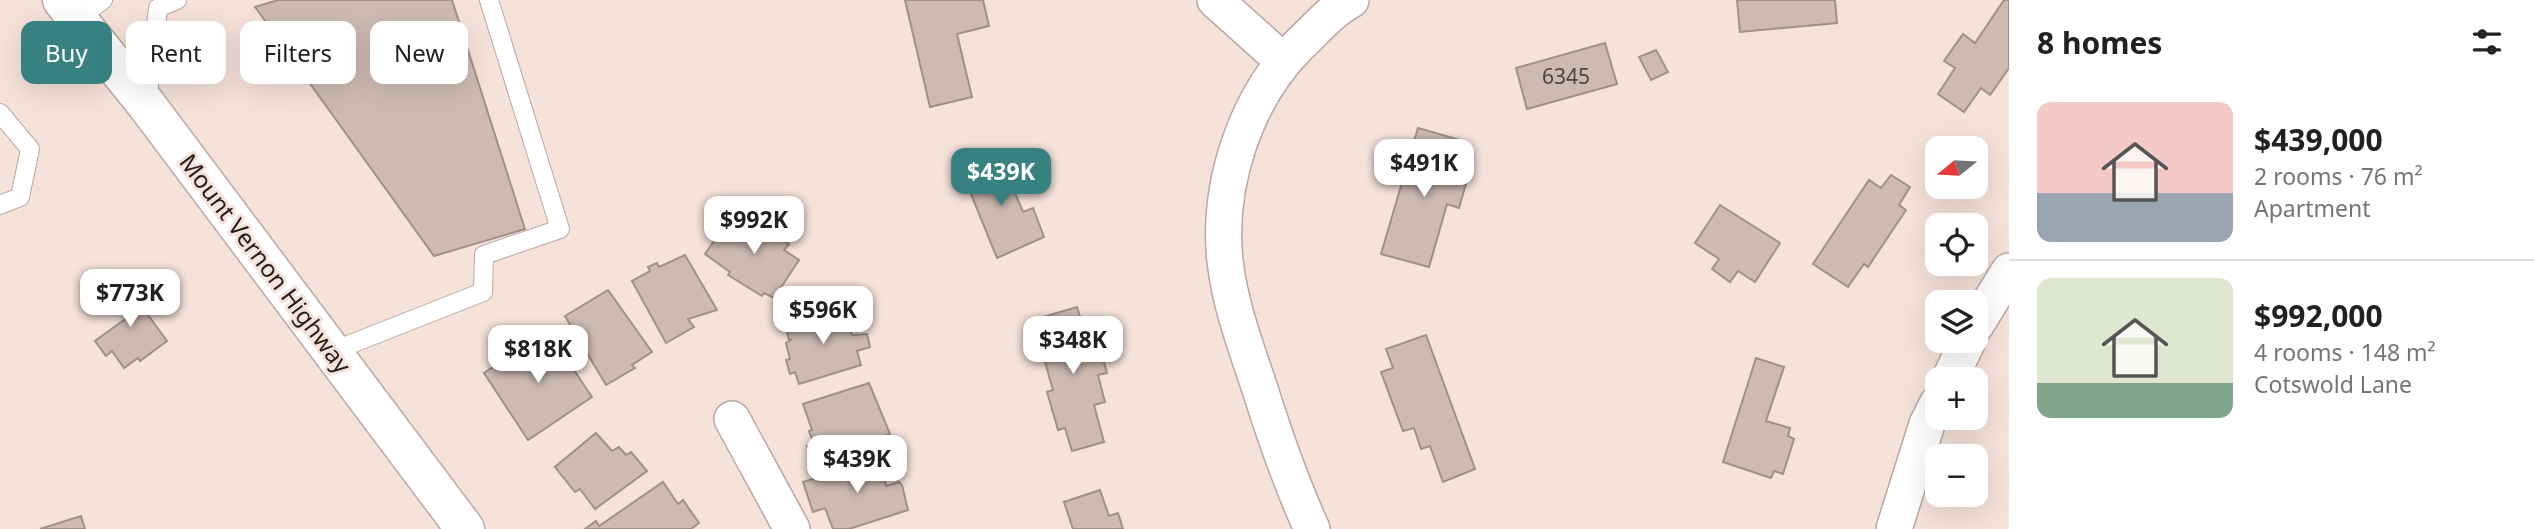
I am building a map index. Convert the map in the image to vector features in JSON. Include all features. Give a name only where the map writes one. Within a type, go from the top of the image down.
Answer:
[{"type":"main road","name":"Mount Vernon Highway","points":[[81,6],[146,104],[465,529]]},
{"type":"street","points":[[1215,0],[1283,61]]},
{"type":"street","points":[[1312,529],[1290,481],[1235,312],[1225,259],[1225,206],[1236,153],[1256,104],[1283,61],[1337,8],[1351,0]]},
{"type":"street","points":[[1988,305],[2009,271]]},
{"type":"street","points":[[732,419],[792,529]]},
{"type":"street","points":[[1894,529],[1925,430]]},
{"type":"lane","points":[[146,104],[158,8],[177,0]]},
{"type":"lane","points":[[334,351],[482,292],[484,255],[560,229],[489,0]]},
{"type":"lane","points":[[0,113],[30,149],[20,197],[0,205]]},
{"type":"building","points":[[278,0],[452,0],[459,21],[370,21],[370,84],[468,84],[468,50],[525,229],[434,256],[310,84],[356,84],[356,21],[265,21],[255,7]]},
{"type":"building","points":[[905,0],[983,0],[989,26],[957,34],[972,97],[930,107]]},
{"type":"building","points":[[1737,0],[1835,0],[1837,23],[1740,32]]},
{"type":"building","points":[[2004,0],[2009,0],[2009,68],[1990,95],[1981,88],[1964,112],[1938,94],[1955,68],[1944,61],[1963,34],[1975,43]]},
{"type":"building","points":[[1605,43],[1617,84],[1527,109],[1516,68]]},
{"type":"building","points":[[1656,50],[1668,72],[1651,80],[1639,57]]},
{"type":"building","points":[[1418,128],[1460,140],[1450,176],[1467,180],[1459,208],[1447,204],[1429,267],[1381,254]]},
{"type":"building","points":[[1000,157],[1023,212],[1033,208],[1044,237],[997,258],[962,172]]},
{"type":"building","points":[[1891,175],[1910,187],[1899,205],[1906,210],[1868,267],[1864,264],[1848,287],[1813,264],[1869,180],[1881,188]]},
{"type":"building","points":[[1720,205],[1780,243],[1755,282],[1738,271],[1730,282],[1712,269],[1719,259],[1695,243]]},
{"type":"building","points":[[743,216],[750,221],[754,218],[783,235],[780,238],[789,244],[784,250],[799,260],[774,298],[764,293],[762,296],[728,275],[730,272],[705,254],[724,227],[732,233]]},
{"type":"building","points":[[685,255],[717,310],[688,319],[694,327],[666,343],[632,281],[650,271],[648,267],[657,263],[659,267]]},
{"type":"building","points":[[124,282],[167,341],[140,361],[138,358],[124,368],[112,351],[106,356],[95,341],[128,317],[121,309],[115,314],[103,298]]},
{"type":"building","points":[[608,290],[652,352],[632,365],[635,368],[606,385],[565,316]]},
{"type":"building","points":[[1077,307],[1087,340],[1097,337],[1107,373],[1098,375],[1105,402],[1094,405],[1104,442],[1072,451],[1065,428],[1058,430],[1047,392],[1053,390],[1033,320]]},
{"type":"building","points":[[845,308],[852,335],[867,334],[870,347],[857,351],[861,365],[799,384],[795,372],[790,374],[786,360],[790,359],[786,343],[792,339],[789,340],[785,324]]},
{"type":"building","points":[[547,330],[592,397],[528,440],[484,373]]},
{"type":"building","points":[[1426,335],[1475,469],[1443,482],[1430,446],[1421,449],[1414,428],[1403,431],[1381,372],[1393,368],[1386,349]]},
{"type":"building","points":[[1756,358],[1784,367],[1766,421],[1790,428],[1788,436],[1794,439],[1783,474],[1774,471],[1771,478],[1723,462]]},
{"type":"building","points":[[869,383],[890,434],[812,461],[807,446],[814,444],[809,431],[812,430],[803,404]]},
{"type":"building","points":[[596,433],[612,451],[619,447],[626,455],[631,452],[647,471],[595,509],[580,489],[575,492],[555,467]]},
{"type":"building","points":[[884,457],[886,461],[890,460],[893,470],[889,472],[891,476],[884,478],[886,486],[899,482],[902,485],[908,510],[849,529],[833,529],[825,508],[813,512],[803,482]]},
{"type":"building","points":[[663,482],[678,504],[683,500],[699,523],[691,529],[585,529],[596,521],[599,526]]},
{"type":"building","points":[[1100,490],[1109,516],[1118,513],[1123,529],[1073,529],[1064,502]]},
{"type":"building","points":[[81,516],[85,529],[40,529]]}]
